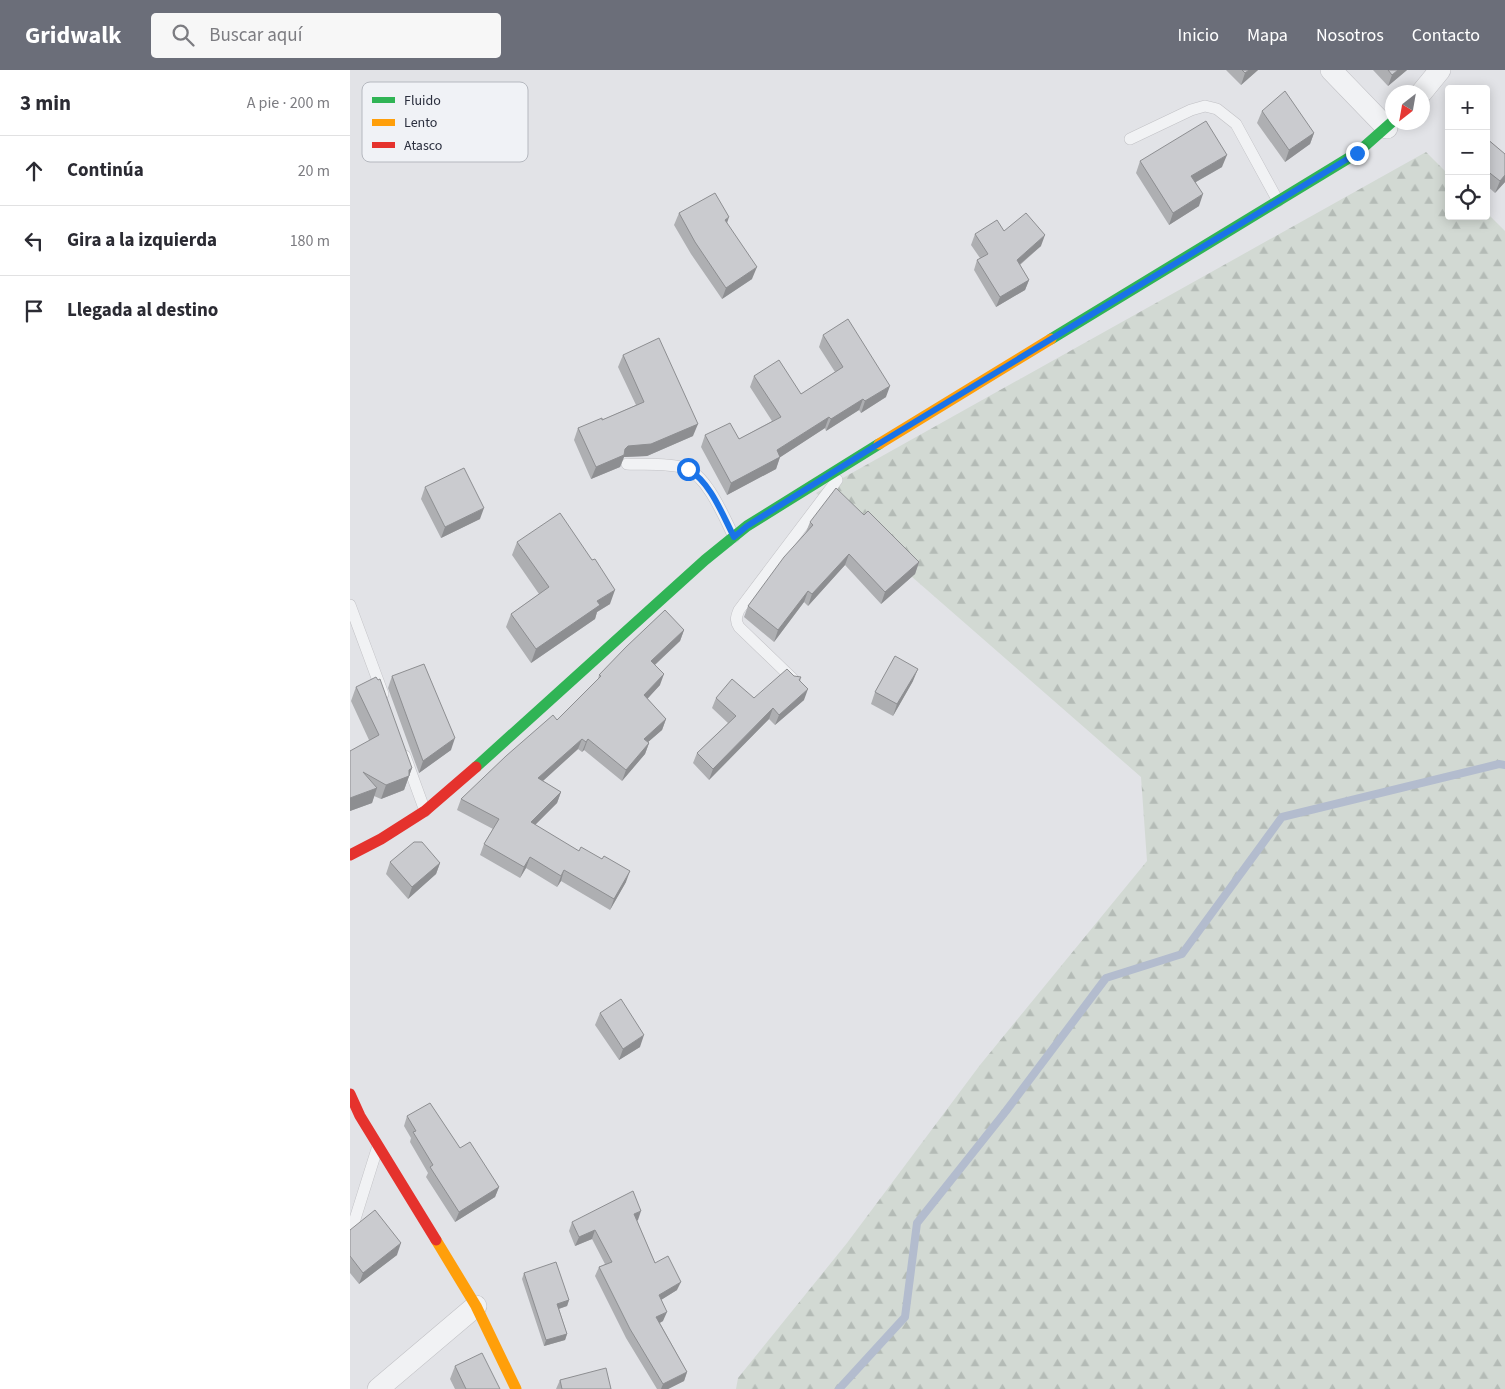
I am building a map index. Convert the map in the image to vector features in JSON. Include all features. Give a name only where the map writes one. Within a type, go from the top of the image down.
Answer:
[{"type":"street","points":[[1332,70],[1385,120]]},
{"type":"street","points":[[1428,85],[1440,70]]},
{"type":"street","points":[[350,855],[381,839],[425,811],[705,560],[747,526],[1357,153],[1385,129]]},
{"type":"street","points":[[350,1094],[360,1116],[476,1306],[516,1389]]},
{"type":"street","points":[[378,1389],[476,1306]]},
{"type":"lane","points":[[1130,139],[1191,110],[1205,106],[1217,108],[1236,124],[1278,201]]},
{"type":"lane","points":[[795,680],[739,627],[736,623],[736,616],[850,463]]},
{"type":"lane","points":[[627,464],[676,466],[688,469],[697,475],[706,486],[734,537]]},
{"type":"lane","points":[[350,605],[388,708]]},
{"type":"lane","points":[[401,745],[425,811]]},
{"type":"lane","points":[[350,1230],[378,1146]]},
{"type":"green space","points":[[1426,152],[1445,171],[1445,220],[1490,220],[1490,216],[1505,231],[1505,1389],[736,1389],[738,1378],[847,1243],[980,1065],[1147,861],[1141,777],[816,493]]},
{"type":"building","points":[[1388,70],[1398,70],[1392,75]]},
{"type":"building","points":[[1285,91],[1314,133],[1289,150],[1262,111]]},
{"type":"building","points":[[1206,121],[1227,155],[1191,176],[1203,194],[1173,213],[1140,161]]},
{"type":"building","points":[[1490,141],[1505,154],[1505,175],[1500,181],[1490,173]]},
{"type":"building","points":[[715,193],[729,217],[725,220],[757,267],[726,288],[695,242],[679,213]]},
{"type":"building","points":[[1026,213],[1045,235],[1017,260],[1029,280],[1000,297],[977,260],[988,254],[975,234],[997,220],[1004,231]]},
{"type":"building","points":[[848,319],[890,386],[865,401],[863,399],[831,419],[829,417],[777,450],[780,457],[731,483],[705,435],[730,423],[739,439],[781,417],[754,376],[779,360],[801,394],[843,367],[823,335]]},
{"type":"building","points":[[659,338],[698,424],[651,444],[628,446],[625,449],[624,455],[596,467],[578,428],[644,402],[623,355]]},
{"type":"building","points":[[464,468],[484,508],[445,527],[425,487]]},
{"type":"building","points":[[836,488],[864,515],[868,511],[919,562],[885,592],[849,554],[812,594],[808,591],[778,630],[748,606],[784,557],[813,525],[810,522]]},
{"type":"building","points":[[560,513],[592,560],[595,559],[615,590],[597,601],[600,605],[536,649],[511,614],[549,587],[517,542]]},
{"type":"building","points":[[665,610],[684,630],[651,661],[664,674],[644,695],[666,719],[644,739],[649,743],[626,770],[588,739],[586,742],[582,739],[538,778],[561,792],[531,822],[579,851],[581,847],[602,859],[604,856],[630,871],[614,899],[564,870],[561,876],[530,857],[524,867],[484,844],[499,819],[461,799],[553,715],[557,720],[601,676],[599,675],[626,647]]},
{"type":"building","points":[[895,656],[918,669],[897,704],[875,692]]},
{"type":"building","points":[[424,664],[455,738],[423,761],[392,676]]},
{"type":"building","points":[[787,669],[794,676],[801,677],[799,680],[808,689],[779,715],[773,708],[713,769],[697,753],[736,716],[716,698],[732,679],[754,698]]},
{"type":"building","points":[[376,677],[378,680],[380,679],[412,768],[409,770],[409,776],[386,785],[363,772],[377,788],[350,798],[350,751],[379,735],[356,687]]},
{"type":"building","points":[[414,842],[422,842],[440,863],[412,887],[390,862]]},
{"type":"building","points":[[621,999],[644,1035],[623,1049],[600,1013]]},
{"type":"building","points":[[430,1103],[460,1148],[470,1142],[499,1187],[459,1212],[430,1167],[433,1165],[413,1132],[416,1131],[407,1116]]},
{"type":"building","points":[[633,1191],[641,1211],[634,1214],[655,1263],[668,1256],[681,1282],[659,1295],[667,1312],[656,1317],[687,1372],[663,1384],[630,1329],[599,1267],[612,1262],[595,1230],[579,1237],[572,1222]]},
{"type":"building","points":[[375,1210],[401,1243],[363,1273],[350,1256],[350,1230]]},
{"type":"building","points":[[556,1262],[569,1300],[557,1304],[567,1334],[546,1340],[524,1273]]},
{"type":"building","points":[[482,1353],[500,1389],[466,1389],[455,1366]]},
{"type":"building","points":[[606,1368],[611,1389],[562,1389],[560,1380]]},
{"type":"waterway","points":[[839,1389],[905,1317],[917,1223],[1006,1111],[1106,978],[1182,954],[1282,817],[1499,764],[1505,765]]},
{"type":"traffic: fast","points":[[1051,339],[1357,153],[1385,128]]},
{"type":"traffic: fast","points":[[476,767],[705,560],[747,526],[879,444]]},
{"type":"traffic: slow","points":[[879,444],[1051,339]]},
{"type":"traffic: slow","points":[[436,1240],[476,1306],[516,1389]]},
{"type":"traffic: jam","points":[[350,855],[381,839],[425,811],[476,767]]},
{"type":"traffic: jam","points":[[350,1094],[360,1116],[436,1240]]},
{"type":"route","points":[[688,469],[697,475],[706,486],[734,537],[747,526],[867,451],[1357,153]]}]
